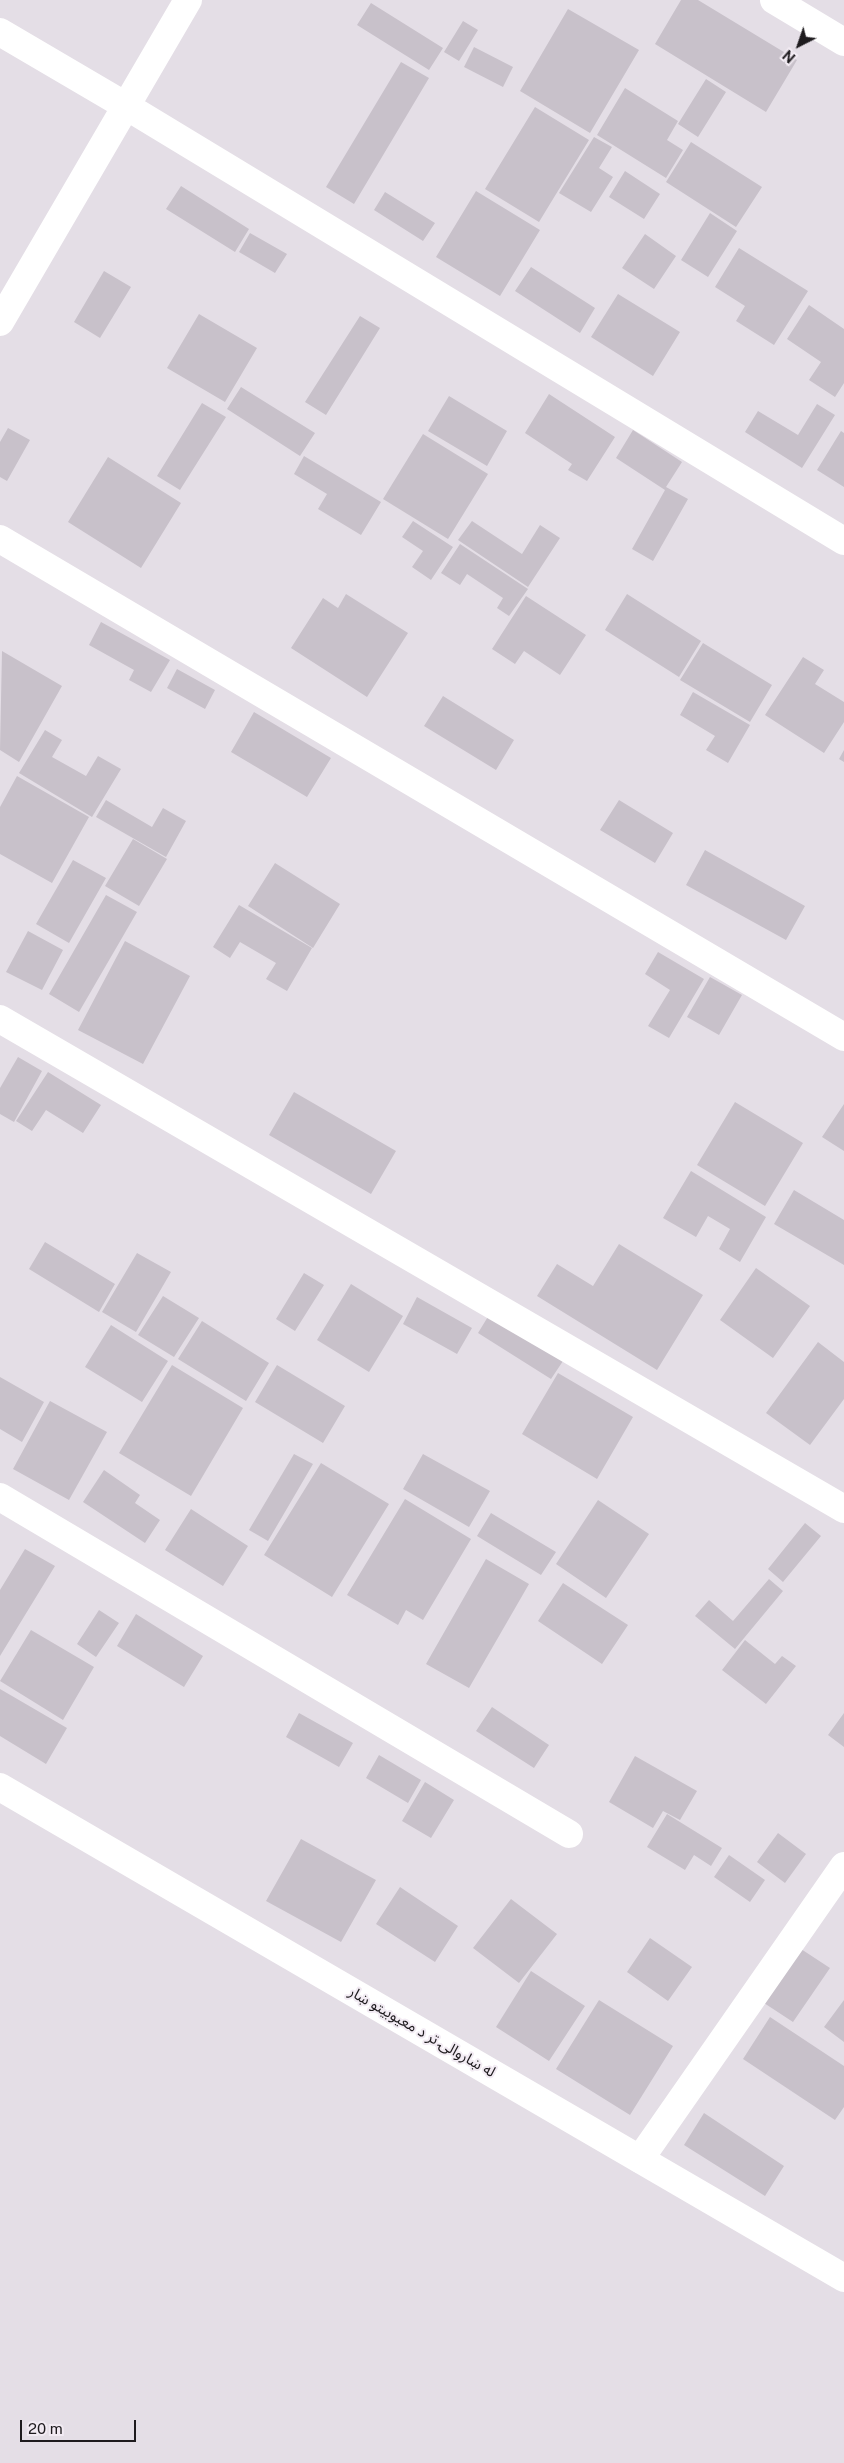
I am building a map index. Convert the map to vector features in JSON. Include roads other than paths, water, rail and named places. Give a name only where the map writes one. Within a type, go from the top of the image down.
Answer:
[{"type":"street","points":[[0,322],[188,0]]},
{"type":"street","points":[[774,0],[844,42]]},
{"type":"street","points":[[0,32],[126,106],[844,541]]},
{"type":"street","points":[[0,539],[844,1037]]},
{"type":"street","points":[[0,1019],[844,1509]]},
{"type":"street","points":[[0,1497],[569,1834]]},
{"type":"street","name":"له ښاروالۍ تر د معیوبیتو ښار","points":[[0,1787],[844,2278]]},
{"type":"street","points":[[640,2159],[844,1866]]}]
